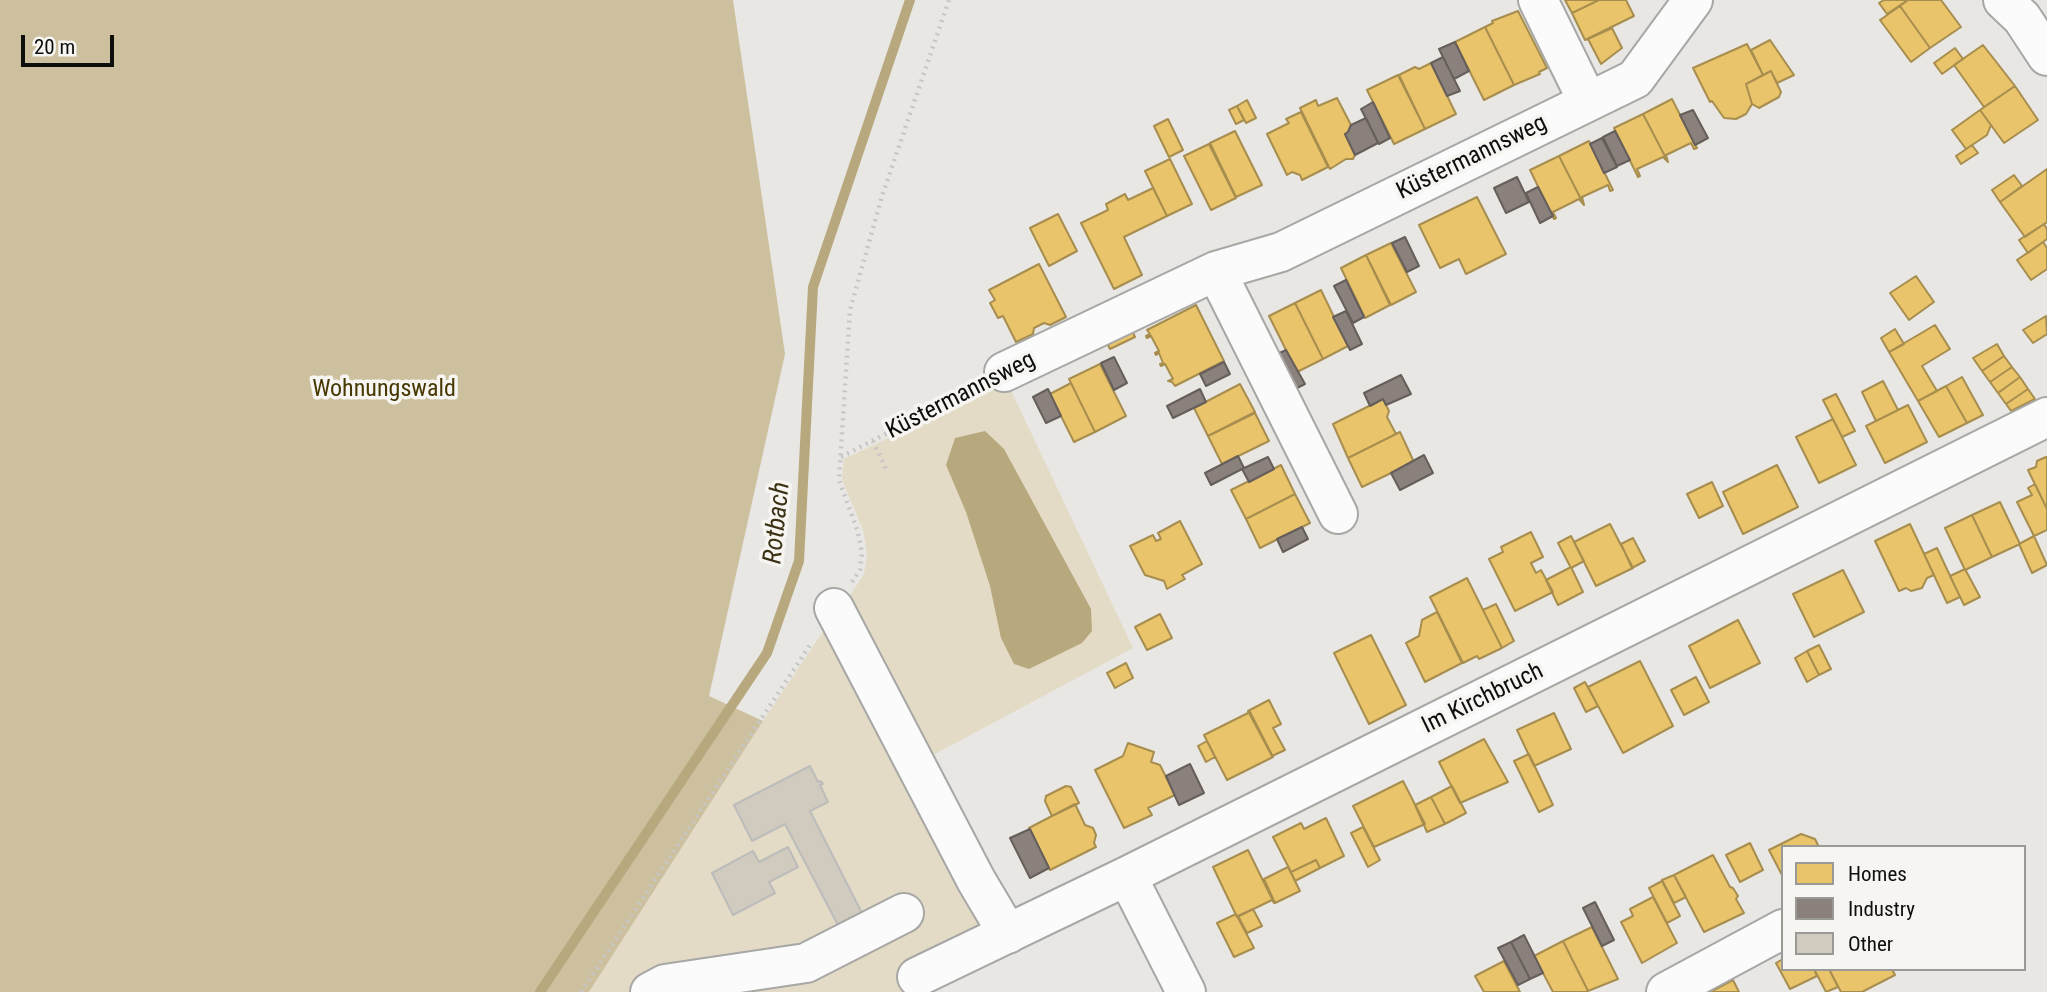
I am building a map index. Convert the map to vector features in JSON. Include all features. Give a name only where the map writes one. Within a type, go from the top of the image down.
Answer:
[{"type":"street","points":[[1538,0],[1588,102]]},
{"type":"street","name":"Küstermannsweg","points":[[1004,372],[1216,271],[1281,252],[1635,79],[1693,0]]},
{"type":"street","points":[[2003,0],[2022,18],[2047,56]]},
{"type":"street","points":[[1216,271],[1338,514]]},
{"type":"street","name":"Im Kirchbruch","points":[[917,977],[1127,876],[2047,417]]},
{"type":"street","points":[[834,608],[975,880],[1009,934]]},
{"type":"street","points":[[1127,876],[1186,992]]},
{"type":"street","points":[[650,992],[664,984],[806,963],[904,913]]},
{"type":"street","points":[[1666,992],[1781,930]]},
{"type":"path","points":[[581,992],[860,570],[862,553],[858,532],[839,480],[850,310],[882,196],[949,0]]},
{"type":"path","name":"Küstermannsweg","points":[[840,458],[1004,372]]},
{"type":"path","points":[[873,442],[887,471]]},
{"type":"shaded area","points":[[1007,382],[1133,648],[920,762],[842,608],[864,574],[867,553],[863,530],[842,480],[844,459]]},
{"type":"shaded area","points":[[985,431],[1004,449],[1091,609],[1092,631],[1082,643],[1029,669],[1014,664],[1001,638],[990,586],[966,512],[946,465],[955,438]]},
{"type":"shaded area","points":[[834,615],[989,925],[901,965],[913,992],[589,992],[763,721]]},
{"type":"green space","name":"Wohnungswald","points":[[0,0],[733,0],[785,354],[709,696],[763,721],[589,992],[0,992]]},
{"type":"building: Homes","points":[[1565,0],[1599,0],[1572,13]]},
{"type":"building: Homes","points":[[1599,0],[1626,0],[1634,16],[1585,40],[1572,13]]},
{"type":"building: Homes","points":[[1884,0],[1908,0],[1887,14],[1879,3]]},
{"type":"building: Homes","points":[[1908,0],[1941,0],[1961,27],[1930,48],[1900,6]]},
{"type":"building: Homes","points":[[1900,6],[1930,48],[1911,62],[1880,20]]},
{"type":"building: Homes","points":[[1518,11],[1547,68],[1539,72],[1540,74],[1514,85],[1485,27],[1493,23],[1492,21]]},
{"type":"building: Homes","points":[[1485,27],[1514,85],[1484,100],[1455,42]]},
{"type":"building: Homes","points":[[1612,28],[1622,48],[1601,64],[1588,39]]},
{"type":"building: Homes","points":[[1770,40],[1794,75],[1777,83],[1771,71],[1763,75],[1751,50]]},
{"type":"building: Homes","points":[[1747,44],[1763,75],[1746,84],[1752,104],[1746,114],[1736,119],[1724,118],[1712,101],[1710,102],[1693,68]]},
{"type":"building: Homes","points":[[1983,45],[2015,86],[1984,107],[1954,65]]},
{"type":"building: Homes","points":[[1955,48],[1963,59],[1942,74],[1934,63]]},
{"type":"building: Homes","points":[[1431,63],[1456,114],[1425,129],[1399,75]]},
{"type":"building: Homes","points":[[1771,71],[1781,92],[1779,97],[1759,108],[1752,104],[1746,84]]},
{"type":"building: Homes","points":[[1398,75],[1425,129],[1394,144],[1367,90]]},
{"type":"building: Homes","points":[[2015,86],[2038,120],[2004,143],[1980,110]]},
{"type":"building: Homes","points":[[1337,98],[1351,125],[1345,134],[1355,155],[1353,159],[1346,159],[1330,169],[1300,108],[1316,100],[1318,106]]},
{"type":"building: Homes","points":[[1672,99],[1697,148],[1694,149],[1691,143],[1666,155],[1668,162],[1643,114]]},
{"type":"building: Homes","points":[[1247,100],[1256,118],[1246,123],[1237,106]]},
{"type":"building: Homes","points":[[1237,106],[1244,120],[1236,124],[1229,110]]},
{"type":"building: Homes","points":[[1980,110],[1991,125],[1987,135],[1966,149],[1952,130]]},
{"type":"building: Homes","points":[[1301,112],[1328,167],[1302,180],[1300,175],[1292,172],[1287,175],[1267,134],[1289,123],[1286,119]]},
{"type":"building: Homes","points":[[1643,114],[1668,162],[1663,157],[1637,169],[1640,176],[1638,177],[1614,128]]},
{"type":"building: Homes","points":[[1168,119],[1183,150],[1169,157],[1154,126]]},
{"type":"building: Homes","points":[[1235,131],[1262,185],[1236,197],[1210,143]]},
{"type":"building: Homes","points":[[1589,141],[1613,190],[1610,191],[1608,185],[1582,197],[1584,205],[1559,156]]},
{"type":"building: Homes","points":[[1209,144],[1236,198],[1211,210],[1184,156]]},
{"type":"building: Homes","points":[[1972,145],[1978,153],[1961,164],[1956,156]]},
{"type":"building: Homes","points":[[1559,156],[1584,205],[1579,199],[1553,212],[1556,218],[1554,219],[1530,170]]},
{"type":"building: Homes","points":[[1170,159],[1192,204],[1167,216],[1145,171]]},
{"type":"building: Homes","points":[[2047,169],[2047,222],[2025,237],[2000,202]]},
{"type":"building: Homes","points":[[2014,175],[2022,186],[2000,202],[1992,190]]},
{"type":"building: Homes","points":[[1153,188],[1167,216],[1124,237],[1142,275],[1114,289],[1081,223],[1108,210],[1106,204],[1125,194],[1128,200]]},
{"type":"building: Homes","points":[[1477,197],[1506,254],[1466,274],[1459,259],[1440,268],[1419,225]]},
{"type":"building: Homes","points":[[1058,214],[1077,251],[1049,266],[1030,228]]},
{"type":"building: Homes","points":[[2044,224],[2047,239],[2028,253],[2019,240]]},
{"type":"building: Homes","points":[[2043,242],[2047,248],[2047,269],[2031,280],[2017,260]]},
{"type":"building: Homes","points":[[1391,243],[1416,292],[1391,305],[1366,255]]},
{"type":"building: Homes","points":[[1366,255],[1390,305],[1365,318],[1341,268]]},
{"type":"building: Homes","points":[[1039,264],[1066,317],[1050,325],[1044,323],[1034,328],[1033,334],[1016,342],[1003,316],[998,318],[990,303],[995,300],[989,290]]},
{"type":"building: Homes","points":[[1916,276],[1934,302],[1909,320],[1890,293]]},
{"type":"building: Homes","points":[[1321,290],[1348,346],[1323,359],[1295,303]]},
{"type":"building: Homes","points":[[1295,303],[1323,359],[1297,372],[1269,316]]},
{"type":"building: Homes","points":[[1196,305],[1224,361],[1175,386],[1168,381],[1173,379],[1165,364],[1161,366],[1163,363],[1159,353],[1155,353],[1159,351],[1151,336],[1147,338],[1150,334],[1147,330]]},
{"type":"building: Homes","points":[[2046,316],[2047,334],[2033,343],[2023,330]]},
{"type":"building: Homes","points":[[1129,324],[1135,337],[1110,349],[1104,337]]},
{"type":"building: Homes","points":[[1935,325],[1950,349],[1922,366],[1937,391],[1918,401],[1889,352]]},
{"type":"building: Homes","points":[[1895,329],[1904,344],[1889,352],[1881,338]]},
{"type":"building: Homes","points":[[1997,344],[2004,356],[1982,371],[1973,358]]},
{"type":"building: Homes","points":[[2004,356],[2012,367],[1990,382],[1982,371]]},
{"type":"building: Homes","points":[[1100,364],[1126,416],[1095,432],[1069,379]]},
{"type":"building: Homes","points":[[2012,367],[2020,377],[1998,393],[1990,382]]},
{"type":"building: Homes","points":[[1962,377],[1983,415],[1967,423],[1946,386]]},
{"type":"building: Homes","points":[[2020,377],[2028,389],[2006,404],[1998,393]]},
{"type":"building: Homes","points":[[1883,381],[1898,410],[1876,421],[1862,392]]},
{"type":"building: Homes","points":[[1071,383],[1095,432],[1074,442],[1050,394]]},
{"type":"building: Homes","points":[[1240,384],[1255,412],[1208,436],[1194,408]]},
{"type":"building: Homes","points":[[1946,386],[1967,423],[1939,437],[1918,401]]},
{"type":"building: Homes","points":[[2028,389],[2035,399],[2011,411],[2006,404]]},
{"type":"building: Homes","points":[[1836,394],[1855,431],[1842,437],[1823,400]]},
{"type":"building: Homes","points":[[1383,399],[1389,411],[1387,417],[1396,434],[1348,458],[1333,424]]},
{"type":"building: Homes","points":[[1908,405],[1927,442],[1885,463],[1866,426]]},
{"type":"building: Homes","points":[[1255,413],[1269,441],[1222,464],[1208,436]]},
{"type":"building: Homes","points":[[1833,419],[1856,465],[1819,483],[1796,437]]},
{"type":"building: Homes","points":[[1400,432],[1414,462],[1362,487],[1348,458]]},
{"type":"building: Homes","points":[[2046,457],[2047,509],[2028,470],[2036,467],[2037,461]]},
{"type":"building: Homes","points":[[1281,465],[1295,494],[1246,519],[1231,490]]},
{"type":"building: Homes","points":[[1777,465],[1798,507],[1743,534],[1723,492]]},
{"type":"building: Homes","points":[[1712,482],[1723,506],[1699,518],[1687,494]]},
{"type":"building: Homes","points":[[2035,484],[2047,509],[2047,530],[2034,536],[2017,502],[2032,495],[2028,488]]},
{"type":"building: Homes","points":[[1295,494],[1310,523],[1260,548],[1246,519]]},
{"type":"building: Homes","points":[[2000,502],[2020,544],[1992,557],[1972,515]]},
{"type":"building: Homes","points":[[1972,515],[1992,557],[1965,570],[1945,528]]},
{"type":"building: Homes","points":[[1180,521],[1202,564],[1182,575],[1185,579],[1167,589],[1164,581],[1145,575],[1130,546],[1153,535],[1156,541],[1161,539],[1158,533]]},
{"type":"building: Homes","points":[[1610,524],[1633,568],[1596,586],[1574,542]]},
{"type":"building: Homes","points":[[1910,524],[1934,575],[1927,578],[1922,588],[1899,591],[1875,541]]},
{"type":"building: Homes","points":[[1531,532],[1543,557],[1531,563],[1536,573],[1541,570],[1553,592],[1515,611],[1489,559],[1503,552],[1501,547]]},
{"type":"building: Homes","points":[[1571,536],[1584,561],[1571,568],[1558,543]]},
{"type":"building: Homes","points":[[2034,536],[2047,565],[2032,573],[2019,544]]},
{"type":"building: Homes","points":[[1633,538],[1645,561],[1632,568],[1621,544]]},
{"type":"building: Homes","points":[[1937,548],[1960,597],[1947,603],[1924,554]]},
{"type":"building: Homes","points":[[1571,567],[1583,592],[1558,605],[1546,580]]},
{"type":"building: Homes","points":[[1965,569],[1980,597],[1964,605],[1950,576]]},
{"type":"building: Homes","points":[[1843,570],[1864,612],[1814,637],[1793,594]]},
{"type":"building: Homes","points":[[1467,578],[1502,648],[1463,663],[1430,597]]},
{"type":"building: Homes","points":[[1496,604],[1514,641],[1502,648],[1483,610]]},
{"type":"building: Homes","points":[[1437,612],[1462,663],[1425,682],[1406,643],[1419,636],[1422,620]]},
{"type":"building: Homes","points":[[1160,614],[1172,638],[1147,650],[1135,627]]},
{"type":"building: Homes","points":[[1738,620],[1760,663],[1710,688],[1689,646]]},
{"type":"building: Homes","points":[[1371,635],[1406,705],[1369,724],[1334,653]]},
{"type":"building: Homes","points":[[1819,645],[1831,669],[1819,675],[1807,651]]},
{"type":"building: Homes","points":[[1807,651],[1819,675],[1807,682],[1795,658]]},
{"type":"building: Homes","points":[[1640,661],[1673,726],[1623,753],[1588,687]]},
{"type":"building: Homes","points":[[1126,663],[1133,678],[1115,688],[1107,673]]},
{"type":"building: Homes","points":[[1696,677],[1709,702],[1684,715],[1671,690]]},
{"type":"building: Homes","points":[[1585,682],[1598,706],[1586,712],[1574,688]]},
{"type":"building: Homes","points":[[1269,700],[1281,724],[1273,728],[1285,750],[1272,756],[1248,711]]},
{"type":"building: Homes","points":[[1250,712],[1273,757],[1227,780],[1204,735]]},
{"type":"building: Homes","points":[[1554,713],[1571,749],[1534,766],[1517,730]]},
{"type":"building: Homes","points":[[1484,739],[1508,782],[1460,803],[1439,762]]},
{"type":"building: Homes","points":[[1207,741],[1215,757],[1206,762],[1198,746]]},
{"type":"building: Homes","points":[[1128,743],[1154,752],[1151,762],[1160,765],[1175,795],[1148,808],[1152,815],[1124,828],[1095,770],[1123,756]]},
{"type":"building: Homes","points":[[1529,754],[1553,805],[1539,812],[1514,761]]},
{"type":"building: Homes","points":[[1403,781],[1425,824],[1374,847],[1353,806]]},
{"type":"building: Homes","points":[[1066,786],[1071,787],[1079,803],[1052,816],[1045,801],[1046,796]]},
{"type":"building: Homes","points":[[1452,786],[1466,813],[1445,824],[1431,797]]},
{"type":"building: Homes","points":[[1431,797],[1445,824],[1427,832],[1415,805]]},
{"type":"building: Homes","points":[[1075,804],[1085,825],[1093,828],[1096,847],[1050,870],[1029,828]]},
{"type":"building: Homes","points":[[1326,818],[1344,856],[1320,868],[1316,860],[1291,872],[1273,837],[1301,823],[1304,829]]},
{"type":"building: Homes","points":[[1363,827],[1380,860],[1368,867],[1351,833]]},
{"type":"building: Homes","points":[[1801,834],[1815,839],[1818,845],[1781,845],[1781,873],[1769,850]]},
{"type":"building: Homes","points":[[1750,843],[1763,870],[1740,882],[1726,855]]},
{"type":"building: Homes","points":[[1248,850],[1274,903],[1272,900],[1237,917],[1213,867]]},
{"type":"building: Homes","points":[[1713,855],[1730,887],[1738,896],[1736,899],[1744,913],[1704,932],[1674,875]]},
{"type":"building: Homes","points":[[1316,860],[1320,868],[1295,881],[1291,872]]},
{"type":"building: Homes","points":[[1288,867],[1300,891],[1275,903],[1264,879]]},
{"type":"building: Homes","points":[[1674,875],[1686,897],[1674,903],[1662,880]]},
{"type":"building: Homes","points":[[1662,881],[1680,916],[1667,923],[1649,888]]},
{"type":"building: Homes","points":[[1653,897],[1677,943],[1642,963],[1621,922],[1633,916],[1630,909]]},
{"type":"building: Homes","points":[[1253,909],[1262,926],[1247,933],[1238,916]]},
{"type":"building: Homes","points":[[1236,914],[1254,948],[1234,957],[1217,923]]},
{"type":"building: Homes","points":[[1592,927],[1618,979],[1588,991],[1563,941]]},
{"type":"building: Homes","points":[[1563,941],[1588,991],[1586,992],[1553,992],[1534,956]]},
{"type":"building: Homes","points":[[1781,960],[1781,971],[1815,971],[1817,976],[1790,989],[1776,963]]},
{"type":"building: Homes","points":[[1504,961],[1520,992],[1484,992],[1475,976]]},
{"type":"building: Homes","points":[[1815,971],[1830,971],[1838,987],[1826,992]]},
{"type":"building: Homes","points":[[1830,971],[1893,971],[1895,975],[1862,992],[1841,992]]},
{"type":"building: Homes","points":[[1733,980],[1739,992],[1704,992],[1714,990]]},
{"type":"building: Industry","points":[[1455,42],[1469,71],[1454,79],[1439,49]]},
{"type":"building: Industry","points":[[1443,57],[1460,91],[1447,96],[1431,63]]},
{"type":"building: Industry","points":[[1373,102],[1390,138],[1379,144],[1361,109]]},
{"type":"building: Industry","points":[[1693,110],[1708,138],[1695,145],[1680,115]]},
{"type":"building: Industry","points":[[1366,118],[1378,143],[1355,155],[1345,134],[1351,125]]},
{"type":"building: Industry","points":[[1615,131],[1630,160],[1617,166],[1603,137]]},
{"type":"building: Industry","points":[[1602,138],[1617,167],[1604,173],[1590,144]]},
{"type":"building: Industry","points":[[1517,177],[1529,202],[1506,213],[1494,188]]},
{"type":"building: Industry","points":[[1538,187],[1553,216],[1540,223],[1526,193]]},
{"type":"building: Industry","points":[[1405,237],[1419,266],[1407,272],[1392,243]]},
{"type":"building: Industry","points":[[1346,280],[1364,317],[1353,323],[1334,286]]},
{"type":"building: Industry","points":[[1346,311],[1362,344],[1350,350],[1333,317]]},
{"type":"building: Industry","points":[[1286,350],[1305,384],[1291,391],[1273,356]]},
{"type":"building: Industry","points":[[1114,357],[1127,383],[1114,390],[1101,363]]},
{"type":"building: Industry","points":[[1224,362],[1230,374],[1206,386],[1200,374]]},
{"type":"building: Industry","points":[[1401,375],[1411,394],[1386,405],[1383,399],[1370,406],[1364,393]]},
{"type":"building: Industry","points":[[1048,389],[1061,416],[1046,423],[1033,397]]},
{"type":"building: Industry","points":[[1200,389],[1206,402],[1173,418],[1167,406]]},
{"type":"building: Industry","points":[[1424,455],[1433,473],[1400,490],[1391,473]]},
{"type":"building: Industry","points":[[1238,456],[1244,468],[1211,485],[1205,473]]},
{"type":"building: Industry","points":[[1268,457],[1274,469],[1249,482],[1242,469]]},
{"type":"building: Industry","points":[[1302,527],[1308,539],[1283,552],[1277,539]]},
{"type":"building: Industry","points":[[1190,764],[1204,793],[1179,805],[1166,776]]},
{"type":"building: Industry","points":[[1030,829],[1049,868],[1030,878],[1010,838]]},
{"type":"building: Industry","points":[[1595,902],[1614,940],[1602,946],[1583,908]]},
{"type":"building: Industry","points":[[1524,935],[1543,973],[1530,979],[1511,942]]},
{"type":"building: Industry","points":[[1511,942],[1530,979],[1518,985],[1498,948]]},
{"type":"building: Other","points":[[810,766],[818,782],[823,784],[820,785],[828,802],[810,811],[865,919],[841,931],[785,824],[752,841],[734,805]]},
{"type":"building: Other","points":[[788,847],[798,867],[769,882],[775,893],[733,915],[712,873],[753,851],[759,862]]},
{"type":"waterway","name":"Rotbach","points":[[540,992],[767,653],[799,561],[813,287],[910,0]]}]
